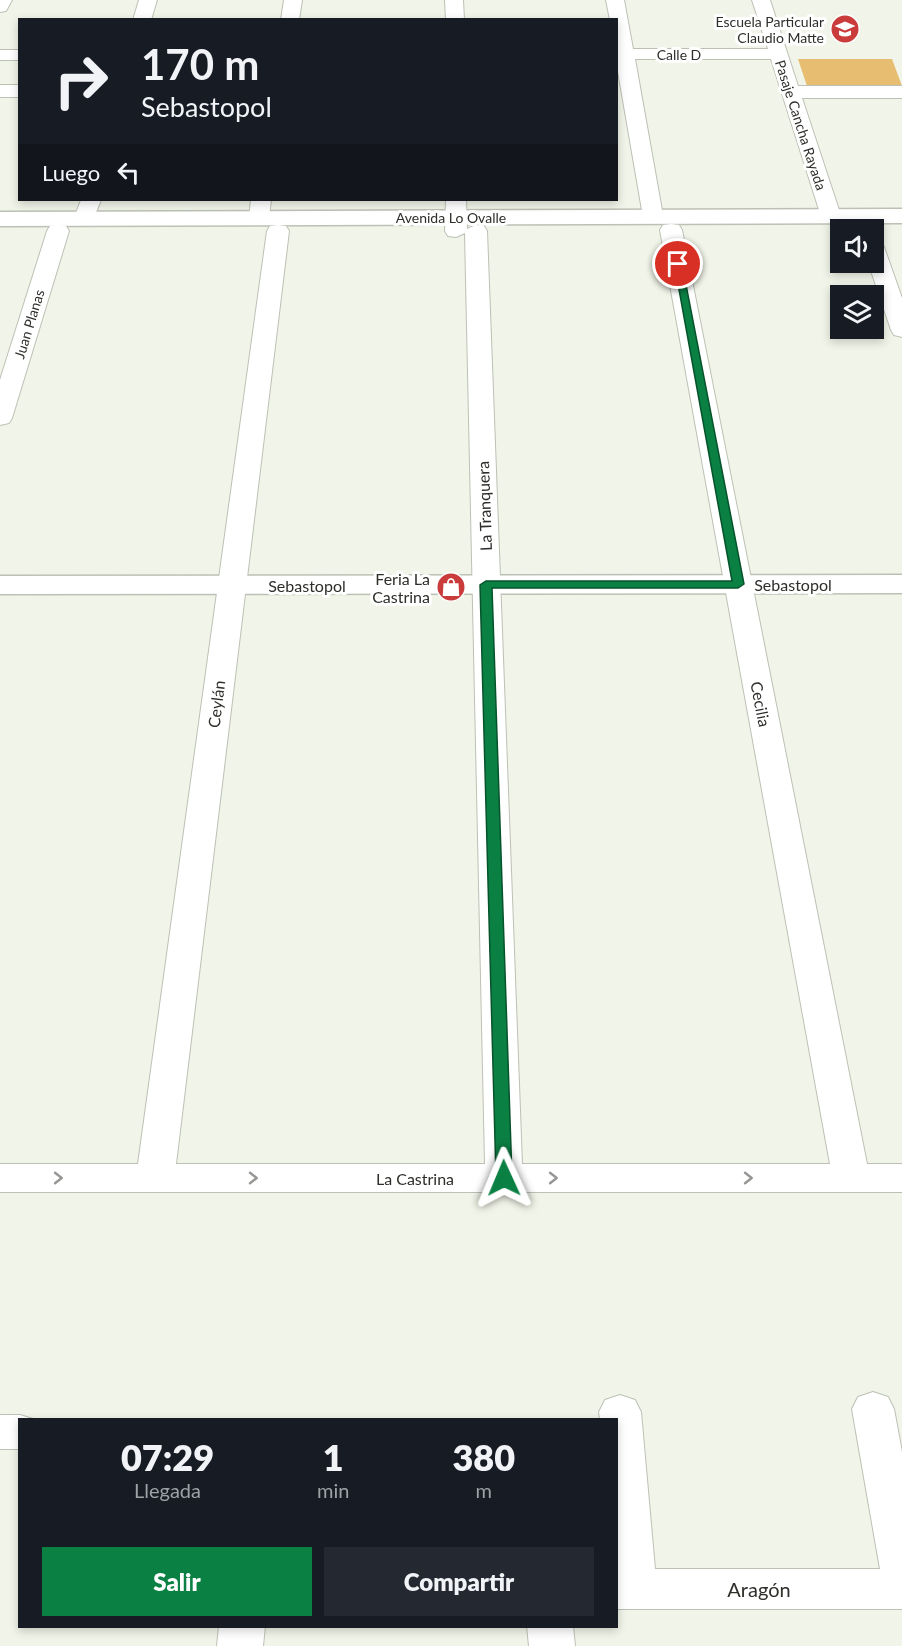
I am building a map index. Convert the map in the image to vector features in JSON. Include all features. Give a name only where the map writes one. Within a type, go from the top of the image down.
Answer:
[{"type":"main road","name":"Avenida Lo Ovalle","points":[[0,219],[88,209],[266,216],[662,223],[830,223]]},
{"type":"main road","name":"Avenida Lo Ovalle","points":[[0,231],[58,231],[266,216]]},
{"type":"main road","name":"Avenida Lo Ovalle","points":[[873,219],[902,216]]},
{"type":"main road","points":[[884,230],[902,230]]},
{"type":"main road","name":"Sebastopol","points":[[0,585],[902,584]]},
{"type":"street","points":[[0,7],[3,0]]},
{"type":"street","points":[[143,18],[148,0]]},
{"type":"street","points":[[290,18],[293,0]]},
{"type":"street","points":[[454,0],[455,18]]},
{"type":"street","name":"Cecilia","points":[[615,0],[617,18]]},
{"type":"street","name":"Pasaje Cancha Rayada","points":[[761,0],[834,219]]},
{"type":"street","name":"Cecilia","points":[[618,32],[620,54],[662,223],[738,584],[850,1178]]},
{"type":"street","name":"Calle D","points":[[620,54],[778,54]]},
{"type":"street","points":[[0,55],[18,55]]},
{"type":"street","points":[[0,91],[18,91]]},
{"type":"street","points":[[790,92],[902,92]]},
{"type":"street","name":"Ceylán","points":[[156,1178],[231,585],[266,216]]},
{"type":"street","name":"La Tranquera","points":[[461,219],[486,585],[504,1178]]},
{"type":"street","name":"Juan Planas","points":[[0,418],[58,231]]},
{"type":"street","points":[[882,273],[902,330]]},
{"type":"street","name":"La Castrina","points":[[0,1178],[902,1178]]},
{"type":"street","points":[[873,1409],[902,1568]]},
{"type":"street","points":[[620,1412],[625,1589]]},
{"type":"street","points":[[0,1432],[18,1432]]},
{"type":"street","name":"Aragón","points":[[625,1589],[902,1589]]},
{"type":"street","points":[[240,1646],[242,1628]]},
{"type":"street","points":[[550,1628],[552,1646]]},
{"type":"shaded area","points":[[798,59],[892,59],[902,86],[807,86]]},
{"type":"place","name":"Escuela Particular Claudio Matte","points":[[845,29]]},
{"type":"place","name":"Feria La Castrina","points":[[451,587]]},
{"type":"route","points":[[504,1178],[486,585],[738,584],[678,264]]}]
